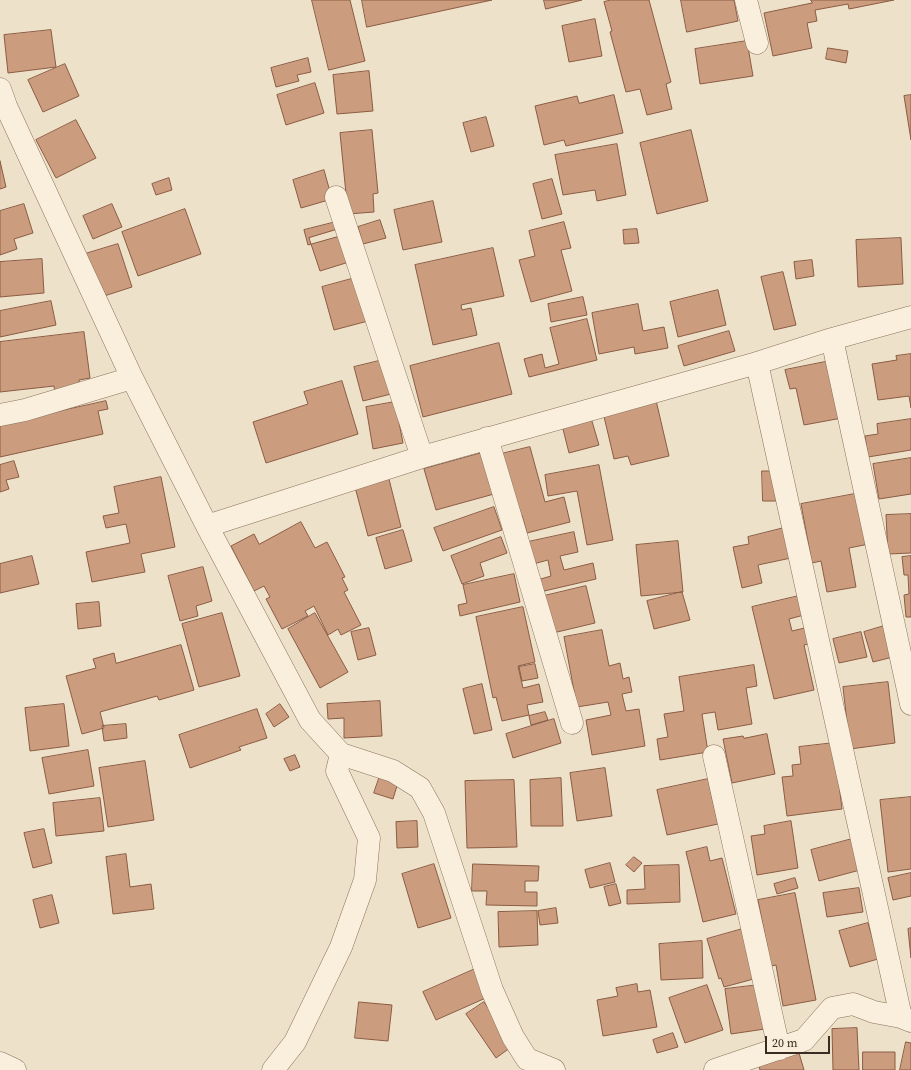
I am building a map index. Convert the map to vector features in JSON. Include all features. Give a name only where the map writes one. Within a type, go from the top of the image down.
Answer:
[{"type":"street","points":[[746,0],[757,43]]},
{"type":"street","points":[[2,101],[132,378],[207,526],[310,720],[341,754],[393,771],[420,788],[434,813],[492,990],[513,1037],[527,1059],[554,1070]]},
{"type":"street","points":[[336,197],[422,457]]},
{"type":"street","points":[[207,526],[422,457],[757,363],[832,339],[911,317]]},
{"type":"street","points":[[832,339],[911,704]]},
{"type":"street","points":[[715,1070],[804,1040],[832,1008],[853,1004],[874,1012],[906,1019],[757,363]]},
{"type":"street","points":[[0,416],[132,378]]},
{"type":"street","points":[[487,438],[572,723]]},
{"type":"street","points":[[273,1070],[295,1042],[341,947],[365,880],[369,838],[337,770],[341,754]]},
{"type":"street","points":[[714,756],[779,1049]]},
{"type":"street","points":[[0,1063],[15,1070]]},
{"type":"building","points":[[312,0],[350,0],[365,61],[329,70]]},
{"type":"building","points":[[362,0],[492,0],[367,27]]},
{"type":"building","points":[[544,0],[582,0],[546,9]]},
{"type":"building","points":[[611,0],[649,0],[671,82],[666,84],[672,109],[647,115],[640,89],[626,92],[610,32],[612,31],[604,2]]},
{"type":"building","points":[[681,0],[734,0],[738,21],[687,32]]},
{"type":"building","points":[[811,0],[894,0],[849,9],[848,4],[815,10],[817,21],[807,23],[812,48],[773,56],[764,13],[812,3]]},
{"type":"building","points":[[595,19],[602,56],[569,62],[562,26]]},
{"type":"building","points":[[51,30],[56,67],[8,73],[4,35]]},
{"type":"building","points":[[747,41],[753,76],[700,84],[695,49]]},
{"type":"building","points":[[828,48],[848,51],[846,63],[826,59]]},
{"type":"building","points":[[308,58],[311,72],[297,75],[299,81],[276,87],[271,68]]},
{"type":"building","points":[[65,64],[79,96],[43,112],[28,80]]},
{"type":"building","points":[[369,71],[373,111],[337,114],[333,75]]},
{"type":"building","points":[[315,83],[324,113],[286,125],[277,95]]},
{"type":"building","points":[[614,95],[623,133],[566,146],[564,140],[544,145],[535,106],[577,96],[579,103]]},
{"type":"building","points":[[911,95],[911,140],[904,96]]},
{"type":"building","points":[[486,117],[494,146],[471,152],[463,123]]},
{"type":"building","points":[[76,120],[96,158],[56,178],[36,140]]},
{"type":"building","points":[[372,130],[378,193],[373,194],[374,212],[348,214],[340,133]]},
{"type":"building","points":[[691,130],[708,201],[657,214],[640,143]]},
{"type":"building","points":[[617,144],[626,195],[597,201],[595,190],[563,195],[555,155]]},
{"type":"building","points":[[0,161],[6,187],[0,189]]},
{"type":"building","points":[[324,170],[332,199],[301,208],[293,180]]},
{"type":"building","points":[[169,178],[172,190],[156,195],[152,184]]},
{"type":"building","points":[[552,179],[562,214],[542,219],[533,184]]},
{"type":"building","points":[[433,201],[442,242],[403,250],[394,210]]},
{"type":"building","points":[[24,204],[33,233],[14,239],[17,249],[0,255],[0,211]]},
{"type":"building","points":[[112,204],[122,227],[93,239],[83,216]]},
{"type":"building","points":[[185,209],[201,254],[138,276],[122,232]]},
{"type":"building","points":[[380,220],[386,238],[363,244],[358,227]]},
{"type":"building","points":[[336,222],[340,236],[308,245],[304,230]]},
{"type":"building","points":[[564,222],[571,248],[561,250],[572,291],[531,302],[519,260],[535,256],[529,231]]},
{"type":"building","points":[[339,229],[349,262],[320,271],[309,238]]},
{"type":"building","points":[[637,229],[639,243],[624,244],[623,230]]},
{"type":"building","points":[[901,238],[903,284],[858,287],[856,240]]},
{"type":"building","points":[[118,244],[132,287],[98,298],[85,254]]},
{"type":"building","points":[[493,248],[504,296],[461,305],[462,310],[471,308],[477,335],[433,345],[415,265]]},
{"type":"building","points":[[42,259],[44,293],[0,297],[0,262]]},
{"type":"building","points":[[812,260],[814,276],[796,279],[794,262]]},
{"type":"building","points":[[783,272],[796,325],[774,330],[761,277]]},
{"type":"building","points":[[355,278],[368,321],[334,330],[322,287]]},
{"type":"building","points":[[718,290],[726,325],[678,337],[670,302]]},
{"type":"building","points":[[583,297],[587,315],[551,322],[548,304]]},
{"type":"building","points":[[51,301],[56,325],[0,337],[0,311]]},
{"type":"building","points":[[638,304],[643,331],[664,327],[668,348],[635,354],[634,347],[599,354],[592,313]]},
{"type":"building","points":[[587,319],[597,360],[529,377],[524,359],[542,354],[545,368],[559,364],[550,328]]},
{"type":"building","points":[[729,331],[735,351],[684,366],[678,346]]},
{"type":"building","points":[[84,332],[90,378],[79,380],[80,391],[55,395],[54,386],[0,392],[0,342]]},
{"type":"building","points":[[499,343],[512,394],[423,417],[410,366]]},
{"type":"building","points":[[911,354],[911,408],[909,396],[878,400],[872,364],[897,360],[896,356]]},
{"type":"building","points":[[387,359],[395,393],[363,401],[354,367]]},
{"type":"building","points":[[830,361],[842,418],[804,425],[796,388],[790,389],[785,370]]},
{"type":"building","points":[[342,381],[358,434],[266,463],[253,422],[308,404],[304,392]]},
{"type":"building","points":[[655,396],[669,456],[631,465],[628,456],[614,459],[602,408]]},
{"type":"building","points":[[106,401],[108,409],[98,411],[103,434],[0,457],[0,425]]},
{"type":"building","points":[[395,402],[403,443],[373,449],[366,407]]},
{"type":"building","points":[[591,418],[599,445],[569,453],[562,425]]},
{"type":"building","points":[[911,419],[911,450],[868,457],[865,436],[878,434],[877,424]]},
{"type":"building","points":[[530,447],[545,502],[564,497],[570,522],[527,533],[522,515],[517,516],[501,454]]},
{"type":"building","points":[[482,453],[494,494],[436,510],[424,469]]},
{"type":"building","points":[[911,458],[911,494],[879,499],[873,464]]},
{"type":"building","points":[[14,461],[19,477],[6,480],[9,489],[0,492],[0,465]]},
{"type":"building","points":[[599,465],[613,540],[587,545],[577,491],[548,496],[545,475]]},
{"type":"building","points":[[762,471],[779,471],[779,501],[763,501]]},
{"type":"building","points":[[161,477],[175,547],[141,554],[145,572],[92,582],[86,552],[130,543],[126,524],[106,528],[103,516],[119,513],[114,487]]},
{"type":"building","points":[[389,479],[401,527],[368,536],[355,487]]},
{"type":"building","points":[[860,493],[869,544],[849,548],[856,587],[827,592],[821,561],[812,563],[801,504]]},
{"type":"building","points":[[494,507],[502,530],[443,551],[434,528]]},
{"type":"building","points":[[911,514],[911,553],[888,554],[886,515]]},
{"type":"building","points":[[301,522],[315,548],[327,542],[345,577],[342,578],[348,590],[344,592],[361,625],[341,635],[338,629],[328,635],[314,606],[305,611],[308,616],[282,629],[266,599],[270,597],[264,586],[254,591],[231,546],[254,534],[259,544]]},
{"type":"building","points":[[784,528],[791,558],[758,565],[762,583],[742,588],[733,547],[749,544],[748,537]]},
{"type":"building","points":[[403,530],[412,561],[385,569],[376,538]]},
{"type":"building","points":[[574,532],[578,552],[560,556],[564,570],[593,563],[596,579],[540,592],[537,580],[551,576],[548,560],[533,564],[528,542]]},
{"type":"building","points":[[501,537],[507,553],[480,563],[484,576],[462,584],[451,556]]},
{"type":"building","points":[[678,541],[683,592],[641,596],[636,545]]},
{"type":"building","points":[[32,556],[39,584],[0,593],[0,564]]},
{"type":"building","points":[[911,556],[911,617],[906,617],[904,595],[909,594],[908,575],[904,575],[902,557]]},
{"type":"building","points":[[203,567],[212,601],[196,606],[198,616],[180,621],[168,576]]},
{"type":"building","points":[[514,574],[520,602],[460,616],[458,605],[467,603],[463,585]]},
{"type":"building","points":[[586,586],[595,623],[553,633],[544,596]]},
{"type":"building","points":[[682,592],[690,620],[654,629],[647,601]]},
{"type":"building","points":[[803,595],[808,614],[789,619],[792,631],[809,627],[812,643],[804,645],[814,690],[774,699],[752,607]]},
{"type":"building","points":[[99,602],[101,626],[78,629],[76,604]]},
{"type":"building","points":[[523,607],[535,662],[518,666],[523,688],[539,684],[543,702],[527,705],[529,715],[502,721],[496,697],[493,698],[476,617]]},
{"type":"building","points":[[222,613],[240,676],[199,687],[182,624]]},
{"type":"building","points":[[315,613],[348,672],[320,688],[288,629]]},
{"type":"building","points":[[884,626],[893,657],[873,662],[864,632]]},
{"type":"building","points":[[369,628],[376,655],[358,660],[351,632]]},
{"type":"building","points":[[602,630],[609,666],[620,663],[623,679],[629,677],[632,692],[622,694],[626,711],[639,709],[645,746],[592,755],[586,720],[611,715],[608,702],[577,707],[564,637]]},
{"type":"building","points":[[861,632],[867,657],[839,663],[833,639]]},
{"type":"building","points":[[181,645],[194,690],[159,700],[157,696],[100,712],[104,728],[82,734],[66,676],[96,668],[93,659],[114,653],[116,663]]},
{"type":"building","points":[[535,664],[538,678],[522,681],[519,667]]},
{"type":"building","points":[[754,665],[757,686],[746,688],[752,724],[718,730],[715,712],[702,714],[708,752],[660,760],[657,739],[668,737],[664,714],[684,711],[679,677]]},
{"type":"building","points":[[888,682],[895,743],[850,749],[843,687]]},
{"type":"building","points":[[482,684],[492,730],[474,734],[463,689]]},
{"type":"building","points":[[380,701],[382,736],[344,738],[344,718],[328,719],[327,704]]},
{"type":"building","points":[[64,704],[69,746],[30,751],[25,708]]},
{"type":"building","points":[[280,704],[289,717],[274,727],[266,714]]},
{"type":"building","points":[[257,709],[267,738],[239,747],[241,750],[190,768],[179,735]]},
{"type":"building","points":[[545,712],[548,720],[531,725],[529,716]]},
{"type":"building","points":[[554,719],[561,743],[513,758],[506,734]]},
{"type":"building","points":[[126,724],[127,738],[104,741],[102,726]]},
{"type":"building","points":[[767,734],[775,774],[732,783],[723,739],[743,736],[744,738]]},
{"type":"building","points":[[834,743],[842,809],[787,816],[782,777],[793,776],[792,765],[801,764],[799,747]]},
{"type":"building","points":[[88,750],[94,786],[49,794],[42,758]]},
{"type":"building","points":[[295,755],[300,767],[290,771],[284,759]]},
{"type":"building","points":[[145,761],[154,820],[108,827],[99,768]]},
{"type":"building","points":[[605,768],[612,816],[577,821],[570,773]]},
{"type":"building","points":[[382,770],[400,776],[393,799],[374,793]]},
{"type":"building","points":[[561,778],[563,826],[531,826],[530,780]]},
{"type":"building","points":[[708,779],[718,824],[667,835],[657,790]]},
{"type":"building","points":[[514,780],[517,847],[467,848],[465,781]]},
{"type":"building","points":[[911,797],[911,869],[888,872],[880,800]]},
{"type":"building","points":[[100,798],[104,831],[56,836],[53,803]]},
{"type":"building","points":[[417,821],[418,847],[397,848],[396,822]]},
{"type":"building","points":[[791,821],[798,868],[757,875],[751,836],[765,834],[764,826]]},
{"type":"building","points":[[44,829],[52,863],[33,868],[24,833]]},
{"type":"building","points":[[852,839],[860,870],[819,881],[811,850]]},
{"type":"building","points":[[707,847],[710,861],[722,858],[736,914],[703,922],[686,852]]},
{"type":"building","points":[[126,854],[130,887],[151,884],[154,909],[113,914],[106,857]]},
{"type":"building","points":[[634,857],[642,863],[634,872],[626,865]]},
{"type":"building","points":[[610,863],[615,882],[590,888],[585,870]]},
{"type":"building","points":[[434,864],[451,918],[418,928],[402,874]]},
{"type":"building","points":[[473,864],[539,866],[538,881],[525,881],[525,892],[537,892],[537,906],[486,905],[487,891],[472,891]]},
{"type":"building","points":[[679,865],[680,902],[627,904],[627,890],[645,889],[644,866]]},
{"type":"building","points":[[911,873],[911,896],[893,900],[888,878]]},
{"type":"building","points":[[795,878],[798,888],[777,894],[774,884]]},
{"type":"building","points":[[616,884],[621,903],[609,906],[604,887]]},
{"type":"building","points":[[859,888],[863,912],[827,917],[823,893]]},
{"type":"building","points":[[795,893],[816,1000],[783,1006],[776,965],[771,966],[758,900]]},
{"type":"building","points":[[52,895],[59,923],[40,928],[33,900]]},
{"type":"building","points":[[556,908],[558,923],[540,925],[538,911]]},
{"type":"building","points":[[537,911],[538,945],[499,947],[498,912]]},
{"type":"building","points":[[868,923],[878,959],[850,967],[839,931]]},
{"type":"building","points":[[746,928],[761,977],[724,987],[721,978],[719,979],[707,939]]},
{"type":"building","points":[[911,928],[911,958],[908,929]]},
{"type":"building","points":[[702,941],[703,978],[661,980],[659,944]]},
{"type":"building","points":[[475,969],[488,997],[436,1020],[423,992]]},
{"type":"building","points":[[637,984],[638,992],[650,990],[657,1027],[603,1036],[597,1000],[618,996],[616,988]]},
{"type":"building","points":[[707,985],[723,1030],[685,1043],[669,998]]},
{"type":"building","points":[[759,985],[765,1029],[731,1034],[725,989]]},
{"type":"building","points":[[359,1002],[392,1005],[388,1041],[355,1038]]},
{"type":"building","points":[[484,1002],[514,1045],[496,1058],[466,1014]]},
{"type":"building","points":[[857,1028],[859,1070],[833,1070],[832,1029]]},
{"type":"building","points":[[673,1033],[678,1047],[657,1053],[653,1040]]},
{"type":"building","points":[[906,1042],[911,1043],[911,1070],[900,1070]]},
{"type":"building","points":[[797,1046],[804,1070],[760,1070],[757,1057]]},
{"type":"building","points":[[863,1052],[895,1052],[895,1070],[863,1070]]}]
